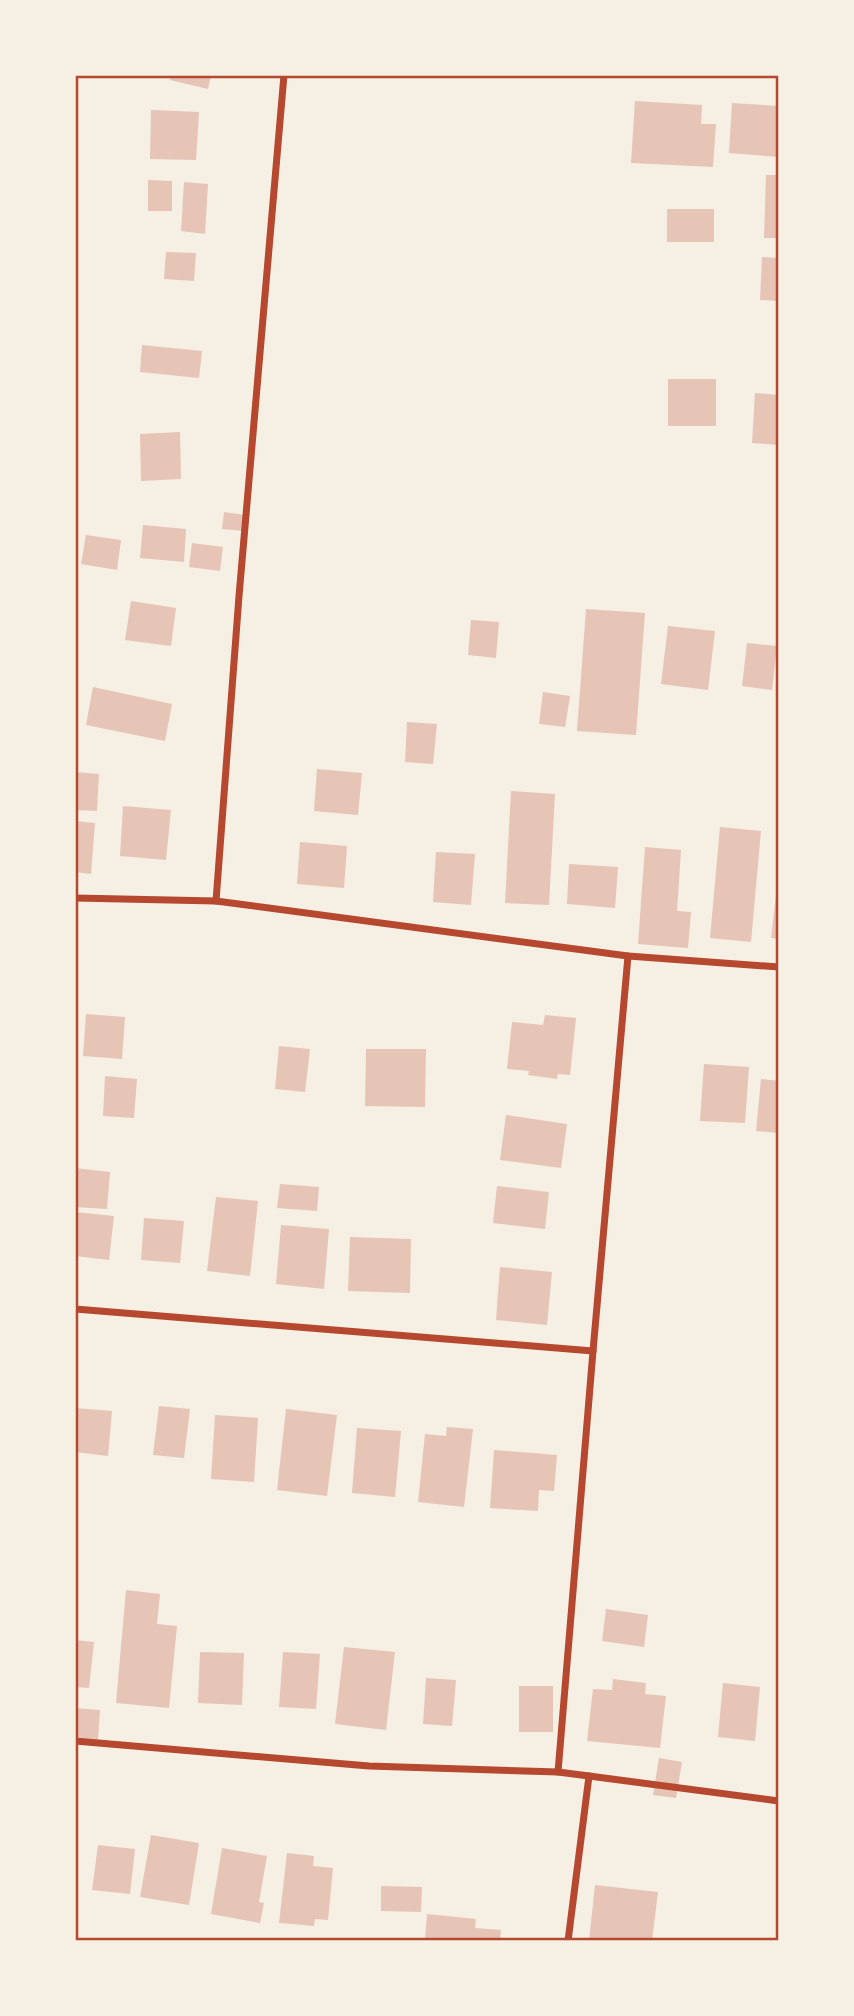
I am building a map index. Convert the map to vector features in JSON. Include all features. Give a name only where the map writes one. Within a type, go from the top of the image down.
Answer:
[{"type":"street","points":[[216,901],[240,583],[284,75]]},
{"type":"street","points":[[75,898],[216,901],[628,956],[779,967]]},
{"type":"street","points":[[558,1772],[628,956]]},
{"type":"street","points":[[75,1309],[593,1351]]},
{"type":"street","points":[[75,1741],[369,1766],[558,1772],[779,1801]]},
{"type":"street","points":[[568,1941],[589,1776]]},
{"type":"building","points":[[171,75],[211,75],[208,89],[170,80]]},
{"type":"building","points":[[635,101],[702,105],[701,124],[716,124],[713,167],[631,163]]},
{"type":"building","points":[[732,103],[779,106],[779,157],[729,153]]},
{"type":"building","points":[[151,110],[199,112],[196,160],[150,159]]},
{"type":"building","points":[[766,175],[779,175],[779,238],[764,238]]},
{"type":"building","points":[[148,180],[172,181],[172,211],[148,211]]},
{"type":"building","points":[[184,182],[208,184],[205,234],[181,231]]},
{"type":"building","points":[[667,209],[714,209],[714,242],[667,242]]},
{"type":"building","points":[[166,252],[196,253],[194,281],[164,279]]},
{"type":"building","points":[[762,257],[779,258],[779,301],[760,300]]},
{"type":"building","points":[[142,345],[202,351],[199,378],[140,372]]},
{"type":"building","points":[[668,379],[716,379],[716,426],[668,426]]},
{"type":"building","points":[[755,393],[779,395],[779,445],[752,443]]},
{"type":"building","points":[[180,432],[181,479],[141,481],[140,434]]},
{"type":"building","points":[[224,512],[245,515],[244,531],[222,529]]},
{"type":"building","points":[[143,525],[186,529],[184,562],[140,558]]},
{"type":"building","points":[[86,535],[121,540],[117,570],[81,564]]},
{"type":"building","points":[[192,543],[223,547],[220,571],[189,567]]},
{"type":"building","points":[[131,601],[176,608],[171,646],[125,640]]},
{"type":"building","points":[[586,609],[645,613],[636,735],[577,731]]},
{"type":"building","points":[[471,620],[499,622],[496,658],[468,655]]},
{"type":"building","points":[[668,626],[715,631],[708,690],[661,684]]},
{"type":"building","points":[[747,643],[777,646],[772,690],[742,686]]},
{"type":"building","points":[[93,687],[172,704],[165,741],[86,725]]},
{"type":"building","points":[[543,692],[570,696],[565,727],[539,724]]},
{"type":"building","points":[[407,722],[437,724],[433,764],[405,762]]},
{"type":"building","points":[[317,769],[362,773],[358,815],[314,811]]},
{"type":"building","points":[[75,772],[99,774],[97,811],[75,810]]},
{"type":"building","points":[[511,791],[555,794],[549,905],[505,903]]},
{"type":"building","points":[[123,806],[171,810],[166,860],[120,856]]},
{"type":"building","points":[[75,821],[95,823],[91,874],[75,872]]},
{"type":"building","points":[[720,827],[761,831],[751,942],[710,938]]},
{"type":"building","points":[[300,842],[347,846],[344,888],[297,884]]},
{"type":"building","points":[[645,847],[681,850],[677,911],[691,912],[688,948],[638,944]]},
{"type":"building","points":[[436,852],[475,854],[471,905],[433,902]]},
{"type":"building","points":[[569,864],[618,867],[615,908],[567,904]]},
{"type":"building","points":[[779,886],[779,939],[771,938]]},
{"type":"building","points":[[86,1014],[125,1017],[122,1059],[83,1056]]},
{"type":"building","points":[[545,1015],[576,1018],[570,1075],[558,1074],[557,1079],[528,1075],[529,1071],[507,1069],[512,1022],[543,1025]]},
{"type":"building","points":[[279,1046],[310,1049],[305,1092],[275,1089]]},
{"type":"building","points":[[366,1049],[426,1049],[425,1107],[365,1106]]},
{"type":"building","points":[[704,1064],[749,1067],[745,1123],[700,1121]]},
{"type":"building","points":[[105,1076],[137,1079],[134,1118],[103,1116]]},
{"type":"building","points":[[761,1079],[779,1081],[779,1133],[756,1131]]},
{"type":"building","points":[[506,1115],[567,1124],[561,1168],[500,1160]]},
{"type":"building","points":[[75,1168],[110,1172],[107,1209],[75,1207]]},
{"type":"building","points":[[280,1184],[319,1187],[317,1211],[277,1208]]},
{"type":"building","points":[[497,1186],[549,1192],[545,1229],[493,1223]]},
{"type":"building","points":[[216,1197],[258,1201],[250,1276],[207,1271]]},
{"type":"building","points":[[75,1212],[114,1216],[109,1260],[75,1256]]},
{"type":"building","points":[[144,1218],[184,1221],[180,1263],[141,1260]]},
{"type":"building","points":[[281,1225],[329,1229],[324,1289],[276,1284]]},
{"type":"building","points":[[350,1237],[411,1239],[410,1293],[348,1291]]},
{"type":"building","points":[[500,1267],[552,1272],[547,1325],[496,1320]]},
{"type":"building","points":[[159,1406],[190,1409],[184,1458],[153,1455]]},
{"type":"building","points":[[75,1408],[112,1411],[108,1456],[75,1452]]},
{"type":"building","points":[[286,1409],[337,1415],[327,1496],[277,1490]]},
{"type":"building","points":[[215,1415],[258,1418],[254,1482],[211,1479]]},
{"type":"building","points":[[447,1427],[473,1429],[464,1507],[418,1502],[425,1434],[446,1436]]},
{"type":"building","points":[[357,1428],[401,1431],[395,1497],[352,1493]]},
{"type":"building","points":[[494,1450],[557,1455],[554,1491],[539,1490],[538,1511],[490,1508]]},
{"type":"building","points":[[126,1590],[160,1594],[157,1624],[177,1626],[169,1708],[116,1703]]},
{"type":"building","points":[[606,1609],[648,1615],[644,1647],[602,1641]]},
{"type":"building","points":[[75,1640],[94,1642],[89,1688],[75,1687]]},
{"type":"building","points":[[344,1647],[395,1652],[386,1730],[335,1724]]},
{"type":"building","points":[[200,1652],[244,1653],[242,1705],[198,1703]]},
{"type":"building","points":[[283,1652],[320,1654],[316,1709],[279,1707]]},
{"type":"building","points":[[426,1678],[456,1680],[452,1726],[423,1724]]},
{"type":"building","points":[[613,1679],[646,1683],[645,1694],[666,1696],[660,1748],[587,1741],[593,1689],[612,1690]]},
{"type":"building","points":[[723,1683],[760,1687],[755,1741],[718,1737]]},
{"type":"building","points":[[519,1686],[553,1686],[553,1732],[519,1732]]},
{"type":"building","points":[[75,1708],[100,1710],[98,1740],[75,1737]]},
{"type":"building","points":[[659,1758],[682,1762],[676,1798],[653,1795]]},
{"type":"building","points":[[151,1835],[199,1843],[189,1905],[140,1897]]},
{"type":"building","points":[[98,1845],[135,1849],[130,1894],[92,1890]]},
{"type":"building","points":[[222,1848],[267,1856],[259,1902],[264,1903],[260,1923],[211,1914]]},
{"type":"building","points":[[287,1853],[314,1856],[313,1866],[333,1868],[328,1920],[315,1919],[314,1926],[279,1923]]},
{"type":"building","points":[[595,1885],[658,1892],[652,1941],[589,1941]]},
{"type":"building","points":[[381,1886],[422,1887],[421,1912],[381,1911]]},
{"type":"building","points":[[427,1914],[476,1919],[475,1928],[501,1930],[500,1941],[425,1939]]}]
